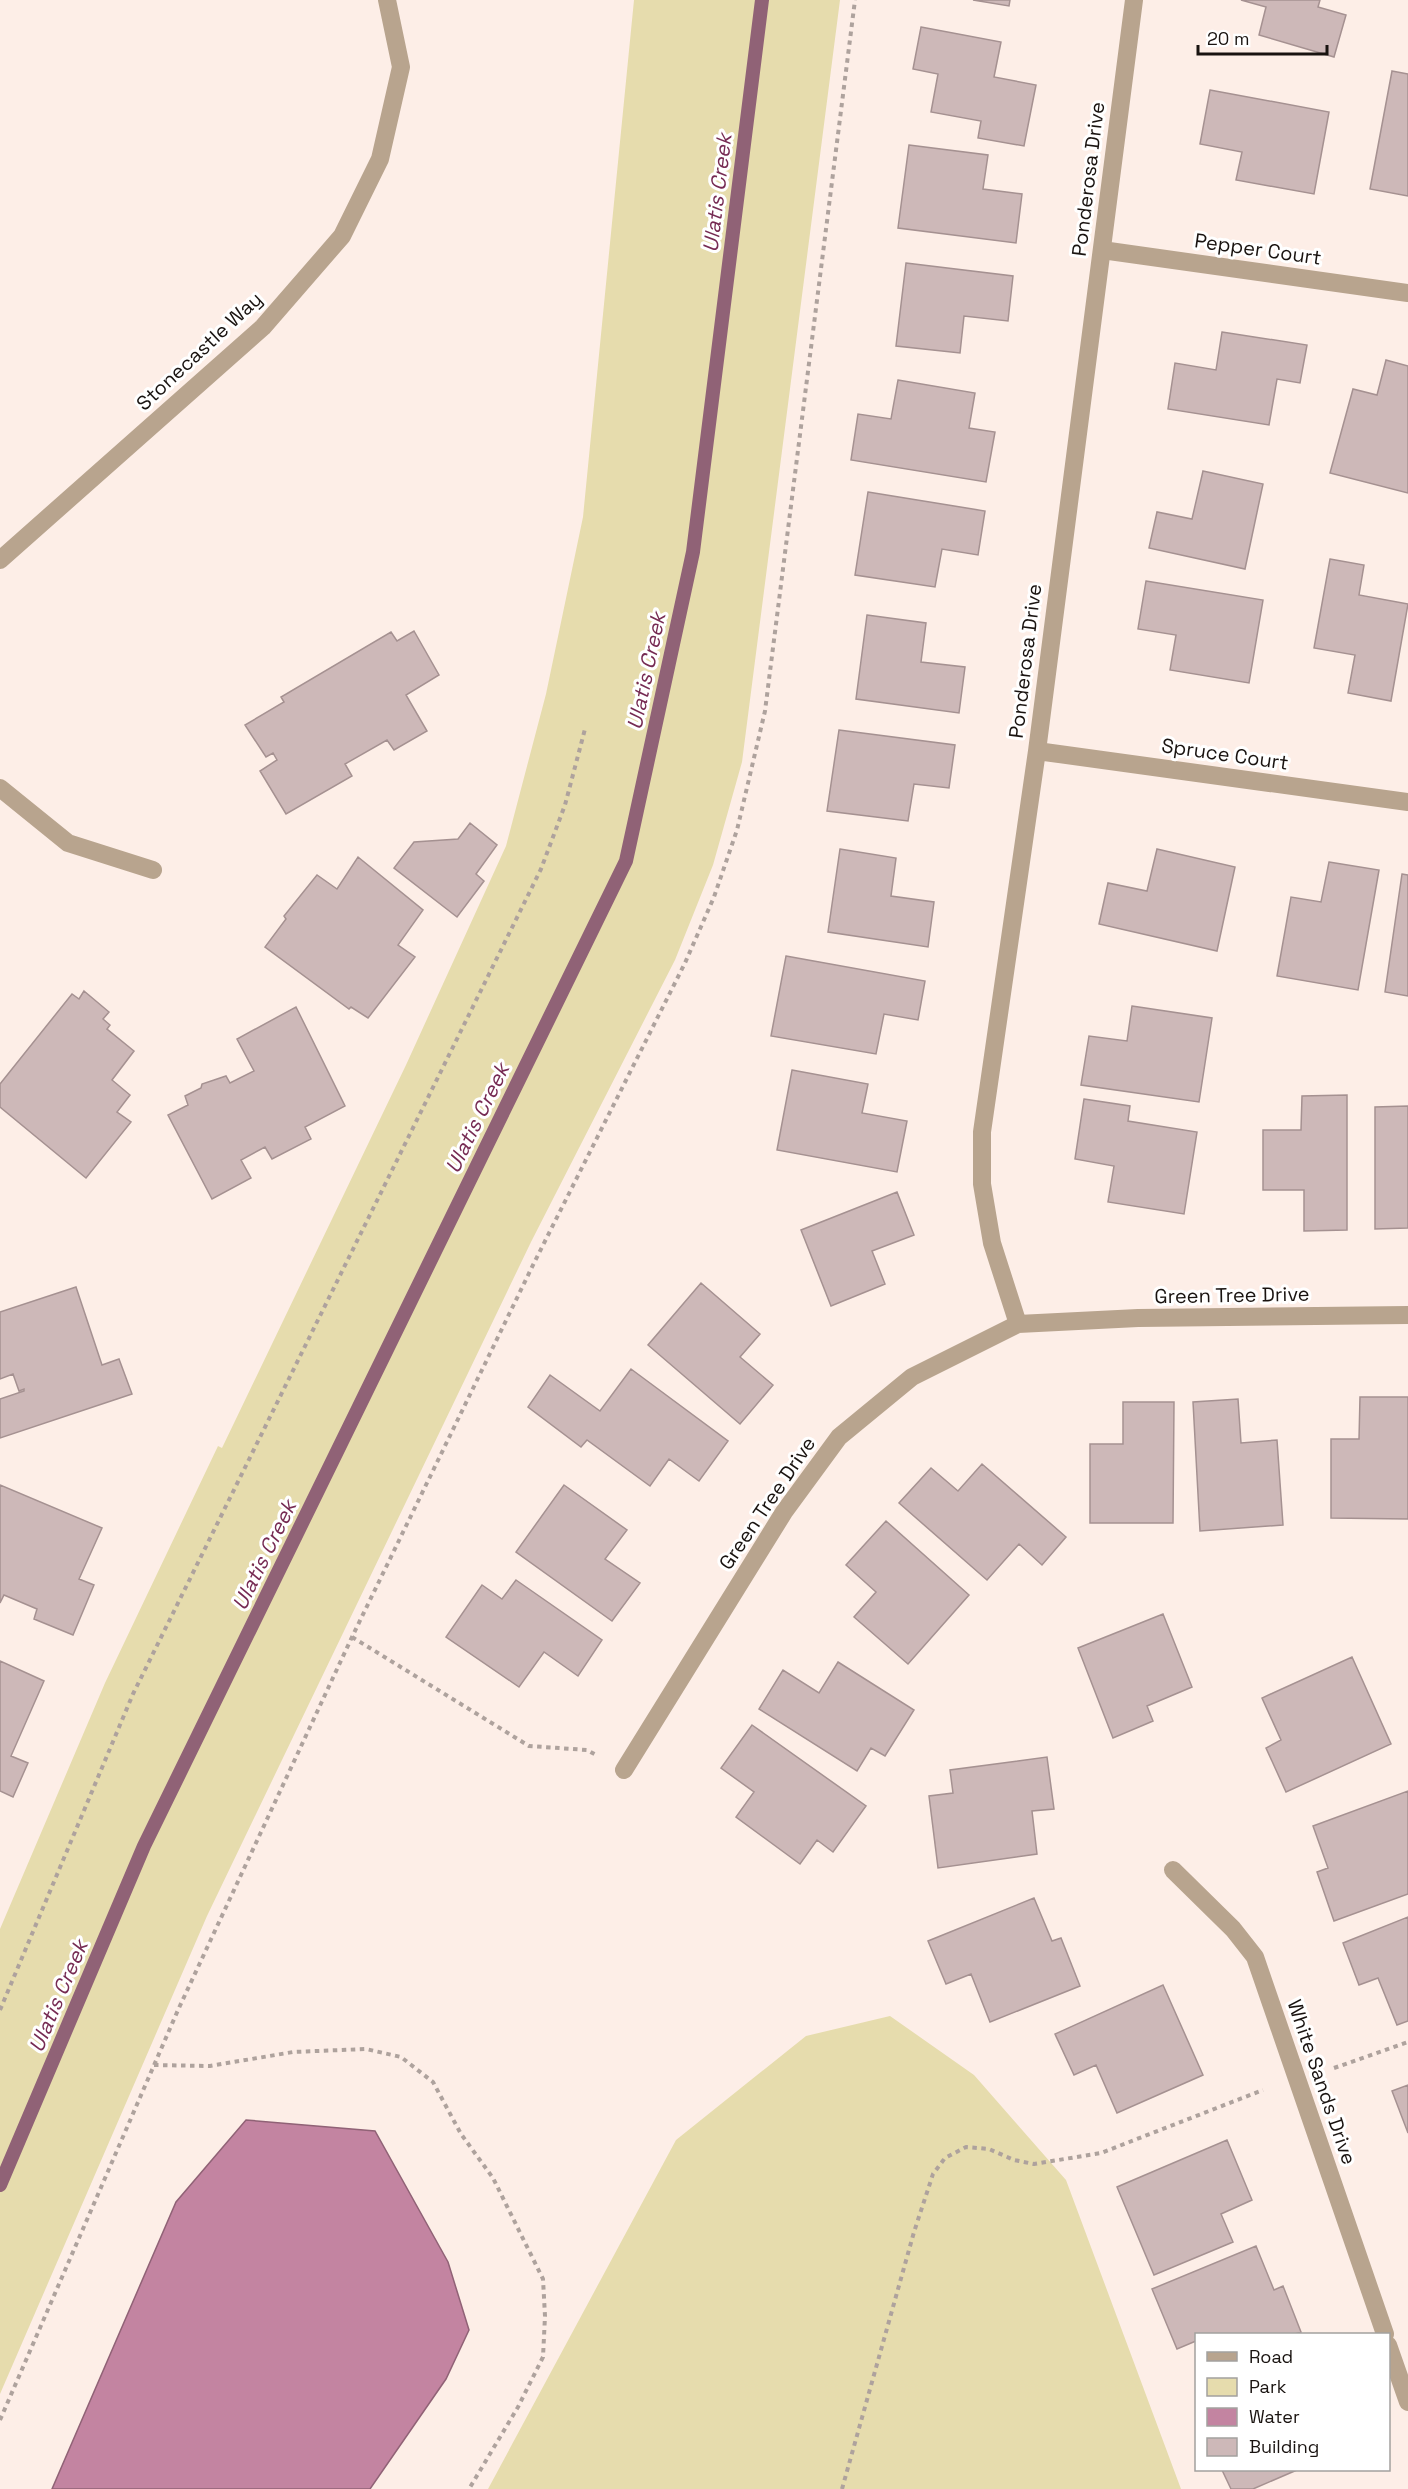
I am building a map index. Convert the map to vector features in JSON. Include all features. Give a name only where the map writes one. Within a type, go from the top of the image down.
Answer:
[{"type":"street","name":"Stonecastle Way","points":[[0,560],[263,327],[342,236],[380,159],[401,67],[387,0]]},
{"type":"street","name":"Ponderosa Drive","points":[[1018,1324],[992,1243],[982,1184],[982,1132],[1036,750],[1134,0]]},
{"type":"street","name":"Pepper Court","points":[[1102,250],[1408,293]]},
{"type":"street","name":"Spruce Court","points":[[1036,750],[1408,802]]},
{"type":"street","points":[[0,788],[68,843],[153,870]]},
{"type":"street","name":"Green Tree Drive","points":[[624,1770],[784,1512],[839,1437],[912,1377],[1018,1324],[1138,1318],[1408,1315]]},
{"type":"street","name":"White Sands Drive","points":[[1173,1870],[1233,1929],[1255,1957],[1385,2333]]},
{"type":"street","points":[[1390,2348],[1408,2402]]},
{"type":"path","points":[[0,2420],[154,2065],[352,1637],[534,1263],[685,963],[714,897],[737,830],[765,711],[855,0]]},
{"type":"path","points":[[0,2010],[133,1694],[541,869],[565,805],[585,729]]},
{"type":"path","points":[[352,1637],[530,1746],[587,1750],[624,1770]]},
{"type":"path","points":[[1334,2068],[1408,2042]]},
{"type":"path","points":[[154,2065],[210,2066],[294,2052],[366,2049],[401,2057],[433,2082],[461,2134],[493,2178],[543,2279],[545,2316],[543,2357],[518,2407],[469,2489]]},
{"type":"path","points":[[842,2489],[914,2232],[933,2174],[945,2158],[966,2147],[989,2149],[1014,2160],[1034,2164],[1101,2153],[1263,2090]]},
{"type":"green space","points":[[634,0],[840,0],[742,762],[713,865],[675,960],[531,1242],[207,1916],[0,2394],[0,1929],[105,1683],[218,1446],[222,1448],[406,1065],[506,846],[546,694],[583,517]]},
{"type":"green space","points":[[890,2016],[974,2075],[1066,2180],[1181,2489],[488,2489],[676,2140],[806,2036]]},
{"type":"water","points":[[246,2120],[375,2131],[448,2262],[469,2330],[446,2379],[370,2489],[52,2489],[176,2202]]},
{"type":"building","points":[[973,0],[1010,0],[1009,6]]},
{"type":"building","points":[[1241,0],[1320,0],[1318,7],[1346,15],[1334,57],[1259,35],[1266,7]]},
{"type":"building","points":[[921,27],[1001,42],[994,77],[1036,85],[1024,146],[978,138],[981,121],[931,112],[938,74],[913,69]]},
{"type":"building","points":[[1392,71],[1408,74],[1408,196],[1370,189]]},
{"type":"building","points":[[1210,90],[1329,112],[1314,194],[1236,180],[1242,152],[1200,144]]},
{"type":"building","points":[[909,145],[988,155],[983,189],[1022,194],[1016,243],[898,228]]},
{"type":"building","points":[[906,263],[1013,276],[1008,321],[964,316],[960,353],[896,346]]},
{"type":"building","points":[[1222,332],[1307,345],[1300,383],[1277,379],[1269,425],[1168,409],[1175,363],[1216,370]]},
{"type":"building","points":[[1386,360],[1408,366],[1408,493],[1330,473],[1353,389],[1377,395]]},
{"type":"building","points":[[898,380],[975,393],[969,428],[995,432],[986,482],[851,460],[858,414],[891,419]]},
{"type":"building","points":[[1203,471],[1263,484],[1245,569],[1149,548],[1157,512],[1192,519]]},
{"type":"building","points":[[868,492],[985,511],[978,555],[942,549],[935,587],[855,575]]},
{"type":"building","points":[[1330,559],[1364,565],[1359,595],[1408,604],[1391,701],[1348,693],[1355,655],[1314,648]]},
{"type":"building","points":[[1146,581],[1263,600],[1249,683],[1170,670],[1176,635],[1138,629]]},
{"type":"building","points":[[867,615],[926,623],[921,662],[965,667],[959,713],[856,699]]},
{"type":"building","points":[[414,631],[439,675],[406,695],[427,731],[394,750],[387,740],[345,764],[352,776],[286,814],[260,771],[277,760],[273,753],[266,757],[245,725],[284,702],[281,697],[391,632],[397,641]]},
{"type":"building","points":[[839,730],[955,745],[949,788],[914,784],[908,821],[827,811]]},
{"type":"building","points":[[470,823],[497,845],[476,874],[484,881],[457,917],[394,868],[414,842],[458,839]]},
{"type":"building","points":[[840,849],[896,858],[891,896],[934,902],[928,947],[828,932]]},
{"type":"building","points":[[1157,849],[1235,867],[1217,951],[1099,924],[1108,883],[1147,891]]},
{"type":"building","points":[[358,857],[423,910],[398,945],[415,957],[368,1018],[351,1007],[349,1009],[265,947],[286,919],[284,916],[317,875],[337,889]]},
{"type":"building","points":[[1329,862],[1379,870],[1358,990],[1277,976],[1291,897],[1321,902]]},
{"type":"building","points":[[1402,874],[1408,875],[1408,996],[1385,992]]},
{"type":"building","points":[[786,956],[925,981],[918,1020],[884,1014],[876,1054],[771,1036]]},
{"type":"building","points":[[84,991],[109,1012],[103,1019],[110,1025],[107,1029],[134,1051],[112,1080],[130,1095],[117,1112],[131,1122],[86,1178],[0,1107],[0,1084],[72,994],[79,999]]},
{"type":"building","points":[[1132,1006],[1212,1018],[1199,1102],[1081,1085],[1089,1036],[1127,1041]]},
{"type":"building","points":[[296,1007],[345,1106],[305,1127],[311,1139],[272,1159],[265,1147],[241,1160],[251,1178],[212,1199],[168,1115],[188,1105],[185,1096],[201,1088],[202,1084],[226,1076],[230,1083],[254,1071],[237,1039]]},
{"type":"building","points":[[792,1070],[868,1084],[862,1113],[907,1121],[897,1172],[777,1150]]},
{"type":"building","points":[[1347,1095],[1347,1230],[1304,1231],[1304,1190],[1263,1190],[1263,1130],[1301,1130],[1302,1096]]},
{"type":"building","points":[[1084,1099],[1130,1106],[1128,1121],[1197,1132],[1184,1214],[1108,1202],[1114,1166],[1075,1159]]},
{"type":"building","points":[[1408,1106],[1408,1228],[1375,1229],[1375,1107]]},
{"type":"building","points":[[897,1192],[914,1235],[872,1251],[885,1284],[831,1306],[801,1230]]},
{"type":"building","points":[[701,1283],[760,1334],[740,1357],[773,1385],[740,1424],[648,1345]]},
{"type":"building","points":[[76,1287],[102,1365],[119,1359],[132,1394],[0,1438],[0,1399],[24,1391],[24,1389],[19,1391],[13,1374],[0,1379],[0,1312]]},
{"type":"building","points":[[631,1369],[728,1441],[699,1481],[669,1459],[650,1486],[587,1440],[581,1447],[528,1407],[550,1375],[600,1411]]},
{"type":"building","points":[[1360,1397],[1408,1397],[1408,1519],[1331,1518],[1331,1439],[1359,1439]]},
{"type":"building","points":[[1238,1399],[1241,1443],[1277,1440],[1283,1525],[1200,1531],[1193,1402]]},
{"type":"building","points":[[1123,1402],[1174,1402],[1173,1523],[1090,1523],[1090,1444],[1123,1444]]},
{"type":"building","points":[[982,1464],[1066,1537],[1042,1565],[1019,1544],[987,1580],[899,1503],[931,1468],[958,1491]]},
{"type":"building","points":[[0,1485],[102,1528],[79,1579],[94,1585],[73,1635],[34,1619],[37,1609],[4,1595],[0,1603]]},
{"type":"building","points":[[564,1485],[627,1530],[605,1559],[640,1583],[612,1621],[516,1552]]},
{"type":"building","points":[[886,1521],[969,1595],[908,1664],[854,1617],[876,1592],[846,1565]]},
{"type":"building","points":[[516,1580],[602,1640],[578,1676],[544,1652],[519,1687],[446,1637],[482,1585],[502,1599]]},
{"type":"building","points":[[1163,1614],[1192,1687],[1147,1706],[1153,1721],[1113,1738],[1078,1648]]},
{"type":"building","points":[[1352,1657],[1391,1744],[1286,1792],[1266,1748],[1281,1740],[1262,1698]]},
{"type":"building","points":[[0,1661],[44,1681],[11,1756],[28,1763],[13,1797],[0,1791]]},
{"type":"building","points":[[838,1662],[914,1710],[885,1756],[871,1748],[857,1771],[759,1709],[783,1670],[819,1693]]},
{"type":"building","points":[[752,1725],[866,1806],[833,1852],[817,1840],[800,1864],[736,1817],[754,1792],[721,1768]]},
{"type":"building","points":[[1047,1757],[1054,1809],[1032,1811],[1037,1854],[938,1868],[929,1796],[953,1793],[950,1770]]},
{"type":"building","points":[[1408,1791],[1408,1894],[1334,1921],[1317,1872],[1328,1868],[1313,1826]]},
{"type":"building","points":[[1034,1898],[1052,1941],[1061,1938],[1080,1986],[990,2022],[971,1974],[946,1984],[928,1941]]},
{"type":"building","points":[[1408,1917],[1408,2021],[1397,2025],[1378,1978],[1359,1985],[1343,1943]]},
{"type":"building","points":[[1163,1985],[1203,2075],[1117,2113],[1096,2065],[1074,2075],[1055,2034]]},
{"type":"building","points":[[1408,2085],[1408,2133],[1392,2091]]},
{"type":"building","points":[[1227,2140],[1252,2200],[1221,2214],[1233,2242],[1154,2275],[1117,2187]]},
{"type":"building","points":[[1256,2246],[1274,2290],[1283,2286],[1301,2332],[1195,2333],[1195,2341],[1177,2349],[1152,2289]]},
{"type":"building","points":[[1222,2471],[1295,2471],[1253,2489],[1231,2489]]},
{"type":"waterway","name":"Ulatis Creek","points":[[0,2185],[144,1846],[626,861],[693,552],[762,0]]}]
